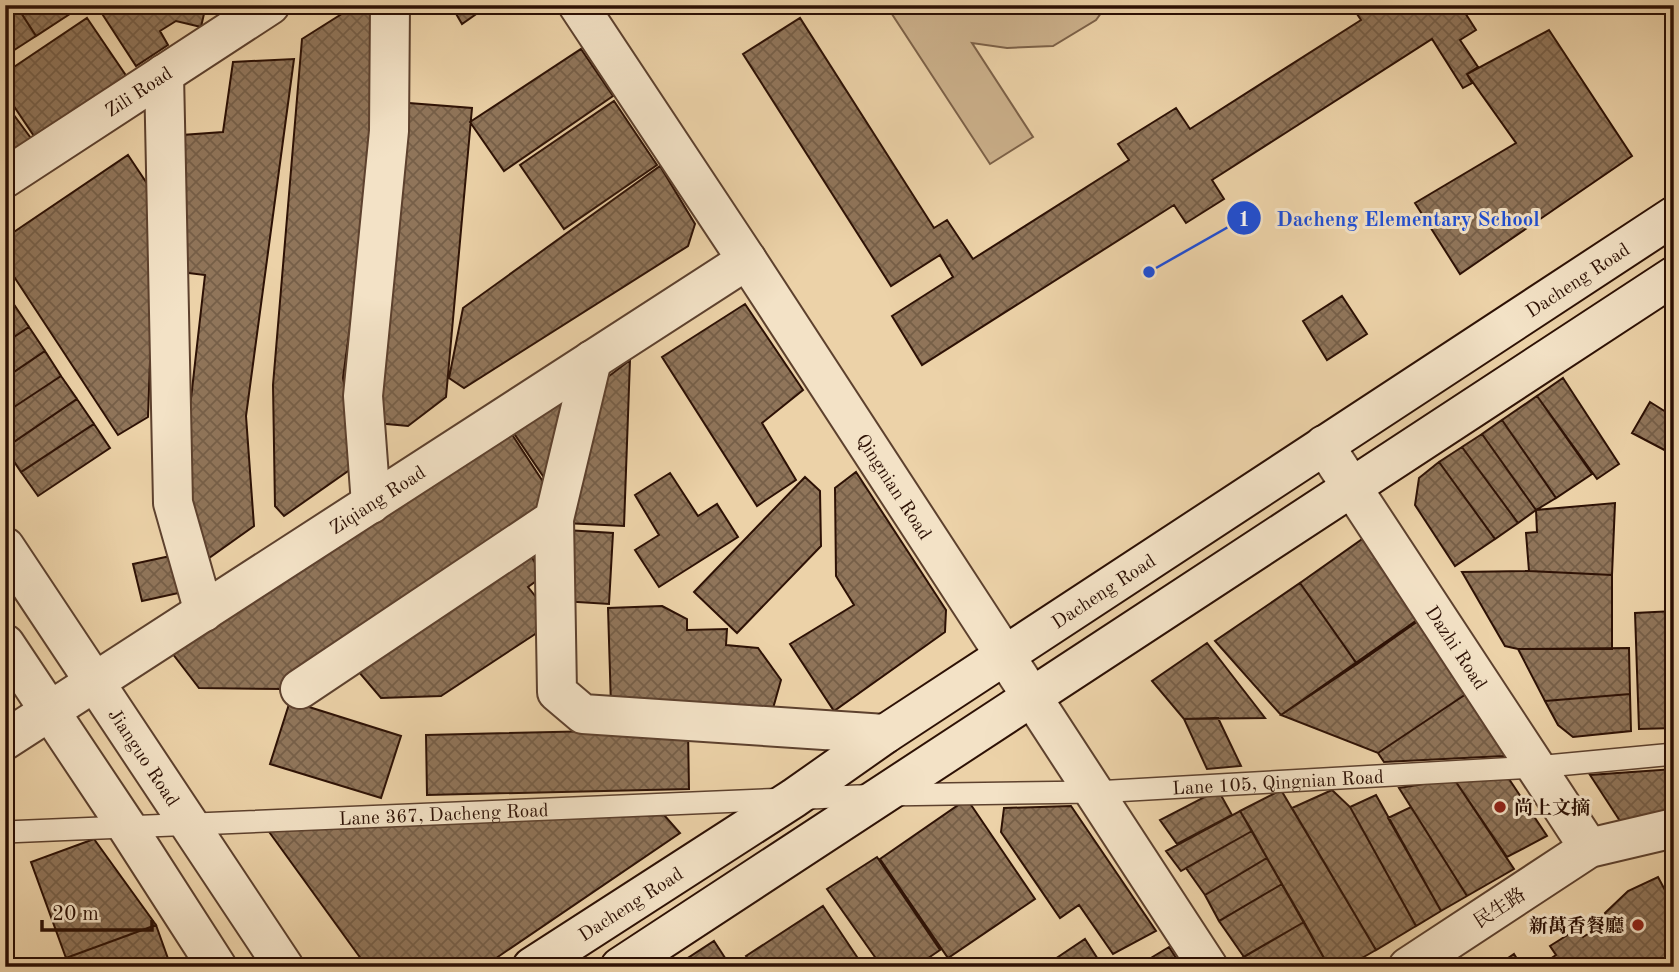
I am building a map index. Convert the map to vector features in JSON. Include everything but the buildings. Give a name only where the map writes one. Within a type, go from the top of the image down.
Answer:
[{"type":"street","name":"Zili Road","points":[[5,178],[270,5]]},
{"type":"street","points":[[371,504],[363,396],[389,131],[390,5]]},
{"type":"street","name":"Qingnian Road","points":[[578,5],[1208,967]]},
{"type":"street","points":[[164,74],[173,503],[204,612]]},
{"type":"street","name":"Dacheng Road","points":[[532,967],[794,798],[885,734],[1674,216]]},
{"type":"street","name":"Ziqiang Road","points":[[5,740],[747,260]]},
{"type":"street","points":[[620,967],[1674,276]]},
{"type":"street","points":[[592,360],[554,519],[557,692],[583,713],[885,734]]},
{"type":"street","name":"Dazhi Road","points":[[1324,445],[1589,848]]},
{"type":"street","points":[[300,688],[554,519]]},
{"type":"street","name":"Jianguo Road","points":[[5,547],[284,967]]},
{"type":"street","points":[[5,644],[217,967]]},
{"type":"street","points":[[1589,848],[1674,828]]},
{"type":"street","name":"民生路","points":[[1409,967],[1589,848]]},
{"type":"lane","name":"Lane 105, Qingnian Road","points":[[882,795],[1095,792],[1536,767],[1674,754]]},
{"type":"lane","name":"Lane 367, Dacheng Road","points":[[5,832],[882,795]]},
{"type":"shaded area","points":[[886,5],[990,5],[1001,8],[1016,5],[1107,5],[1096,20],[1053,46],[1007,48],[972,43],[1033,137],[990,164]]},
{"type":"place","name":"Dacheng Elementary School","points":[[1149,272]]},
{"type":"place","name":"尚上文摘","points":[[1500,807]]},
{"type":"place","name":"新萬香餐廳","points":[[1638,925]]}]
